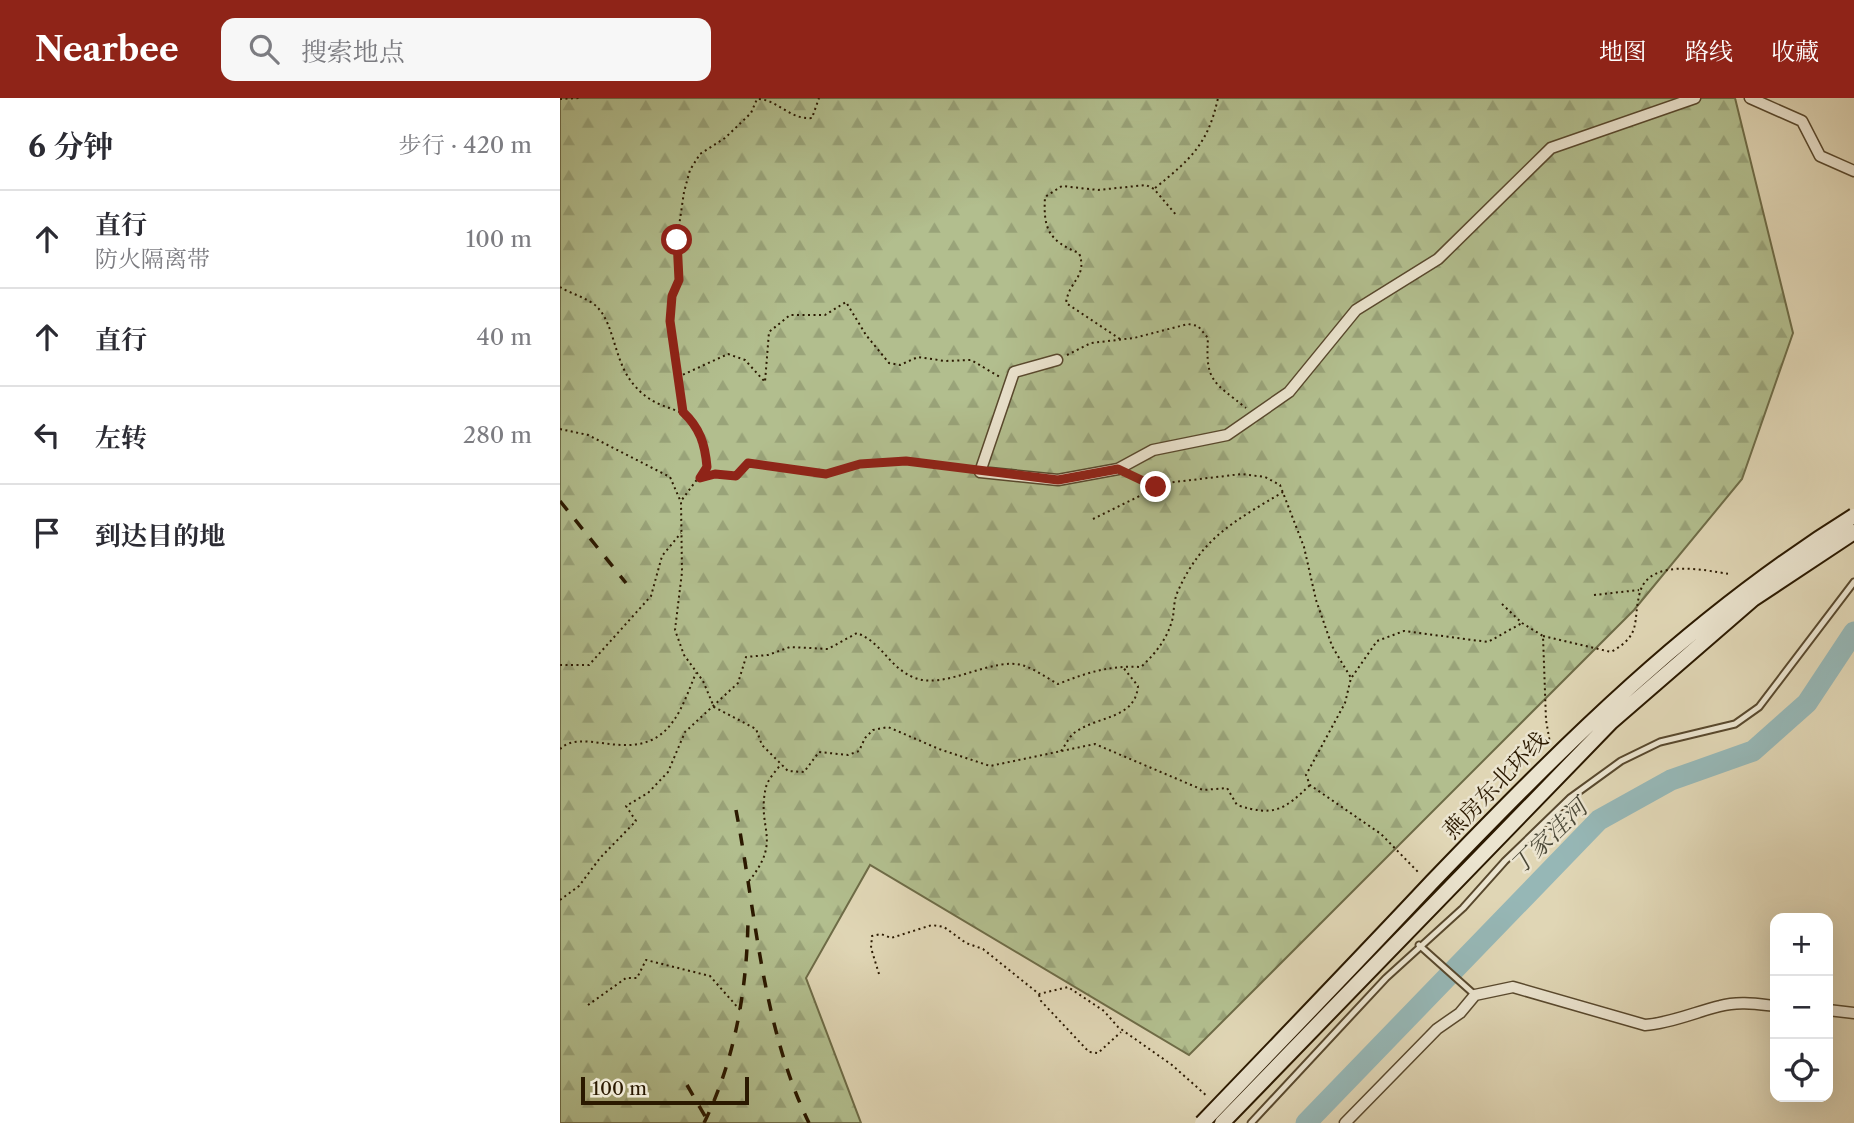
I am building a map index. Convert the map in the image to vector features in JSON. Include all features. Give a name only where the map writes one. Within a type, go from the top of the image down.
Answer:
[{"type":"main road","name":"燕房东北环线","points":[[1202,1123],[1526,784],[1596,716],[1746,587],[1854,516]]},
{"type":"main road","name":"燕房东北环线","points":[[1222,1123],[1611,722],[1753,599],[1854,532]]},
{"type":"street","points":[[1057,360],[1014,372],[980,472],[1058,480],[1118,469],[1153,450],[1227,435],[1289,392],[1356,310],[1438,259],[1551,148],[1695,98]]},
{"type":"street","points":[[1750,98],[1802,121],[1820,156],[1854,171]]},
{"type":"street","points":[[1345,1123],[1475,995],[1513,987],[1645,1025],[1665,1023],[1722,1005],[1745,1003],[1770,1006]]},
{"type":"street","points":[[1833,1011],[1854,1013]]},
{"type":"lane","points":[[1251,1123],[1419,945],[1463,908],[1505,861],[1570,798],[1621,761],[1660,742],[1735,724],[1759,708],[1854,582]]},
{"type":"lane","points":[[1419,945],[1475,995]]},
{"type":"path","points":[[560,99],[579,98]]},
{"type":"path","points":[[683,412],[670,321],[672,296],[679,280],[680,220],[690,170],[700,154],[725,138],[751,113],[757,99],[767,99],[801,119],[812,118],[818,98]]},
{"type":"path","points":[[1154,189],[1198,151],[1212,128],[1218,98]]},
{"type":"path","points":[[1120,339],[1066,303],[1067,292],[1081,274],[1083,265],[1079,253],[1058,244],[1048,231],[1044,212],[1045,197],[1062,186],[1098,190],[1146,185],[1154,189],[1177,216]]},
{"type":"path","points":[[560,287],[597,306],[608,325],[618,359],[634,386],[652,398],[683,412],[693,421],[705,447],[707,467],[681,501]]},
{"type":"path","points":[[678,377],[728,354],[745,360],[765,382],[769,332],[790,316],[825,315],[846,302],[866,335],[889,363],[900,365],[918,357],[945,361],[971,360],[1010,383]]},
{"type":"path","points":[[1057,360],[1091,343],[1188,324],[1198,326],[1208,338],[1210,378],[1255,416]]},
{"type":"path","points":[[560,429],[588,435],[670,477],[681,501],[682,572],[675,630],[684,655],[714,707],[756,729],[762,745],[788,771],[804,772],[820,752],[848,755],[859,751],[865,738],[873,730],[888,727],[939,750],[990,766],[1095,744],[1108,747],[1203,790],[1227,788],[1237,805],[1253,810],[1282,809],[1310,785]]},
{"type":"path","points":[[700,478],[715,474],[736,476],[748,463],[826,474],[860,464],[906,461],[980,472]]},
{"type":"path","points":[[1118,469],[1156,487]]},
{"type":"path","points":[[1093,519],[1166,483],[1242,474],[1265,478],[1280,485],[1304,547],[1316,600],[1332,646],[1351,678]]},
{"type":"path","points":[[560,900],[579,886],[600,858],[636,821],[626,806],[648,793],[668,772],[685,732],[737,683],[746,657],[768,655],[790,647],[828,649],[857,634],[870,638],[883,649],[893,666],[916,678],[944,681],[978,669],[1023,664],[1058,684],[1092,671],[1121,666],[1141,667],[1159,650],[1172,620],[1176,593],[1194,560],[1213,537],[1235,519],[1283,492]]},
{"type":"path","points":[[560,665],[589,665],[617,636],[650,596],[662,556],[681,533]]},
{"type":"path","points":[[1502,604],[1522,623],[1543,636],[1611,652],[1626,644],[1636,627],[1640,590],[1653,575],[1690,568],[1728,574]]},
{"type":"path","points":[[1594,595],[1640,590]]},
{"type":"path","points":[[1420,884],[1420,872],[1381,834],[1310,785],[1306,775],[1345,703],[1351,678],[1377,641],[1404,631],[1488,642],[1522,623]]},
{"type":"path","points":[[1543,636],[1546,720],[1550,744]]},
{"type":"path","points":[[1060,752],[1073,734],[1126,712],[1137,699],[1138,686],[1121,666]]},
{"type":"path","points":[[560,749],[564,745],[584,741],[624,747],[642,745],[652,740],[662,734],[679,711],[696,672]]},
{"type":"path","points":[[749,881],[761,866],[768,847],[764,804],[766,785],[781,764]]},
{"type":"path","points":[[879,974],[871,948],[872,936],[881,934],[891,938],[932,925],[944,927],[966,943],[983,949],[1039,993],[1041,1001],[1089,1052],[1098,1053],[1122,1030]]},
{"type":"path","points":[[588,1005],[626,978],[637,978],[646,960],[709,976],[740,1010]]},
{"type":"path","points":[[1039,993],[1068,987],[1104,1011],[1122,1030],[1172,1065],[1210,1098]]},
{"type":"green space","points":[[560,98],[1735,98],[1793,333],[1742,479],[1634,610],[1189,1055],[870,865],[806,978],[861,1123],[560,1123]]},
{"type":"waterway","name":"丁家洼河","points":[[1306,1123],[1599,820],[1671,780],[1753,751],[1807,703],[1854,632]]},
{"type":"railway","points":[[560,501],[626,583]]},
{"type":"railway","points":[[736,810],[771,1009],[793,1086],[809,1123]]},
{"type":"railway","points":[[704,1123],[724,1074],[737,1024],[745,972],[748,920]]},
{"type":"railway","points":[[687,1085],[709,1123]]},
{"type":"route","points":[[677,240],[679,280],[672,296],[670,321],[683,412],[693,421],[705,447],[707,467],[700,478],[715,474],[736,476],[748,463],[826,474],[860,464],[906,461],[1058,480],[1118,469],[1156,487]]}]
